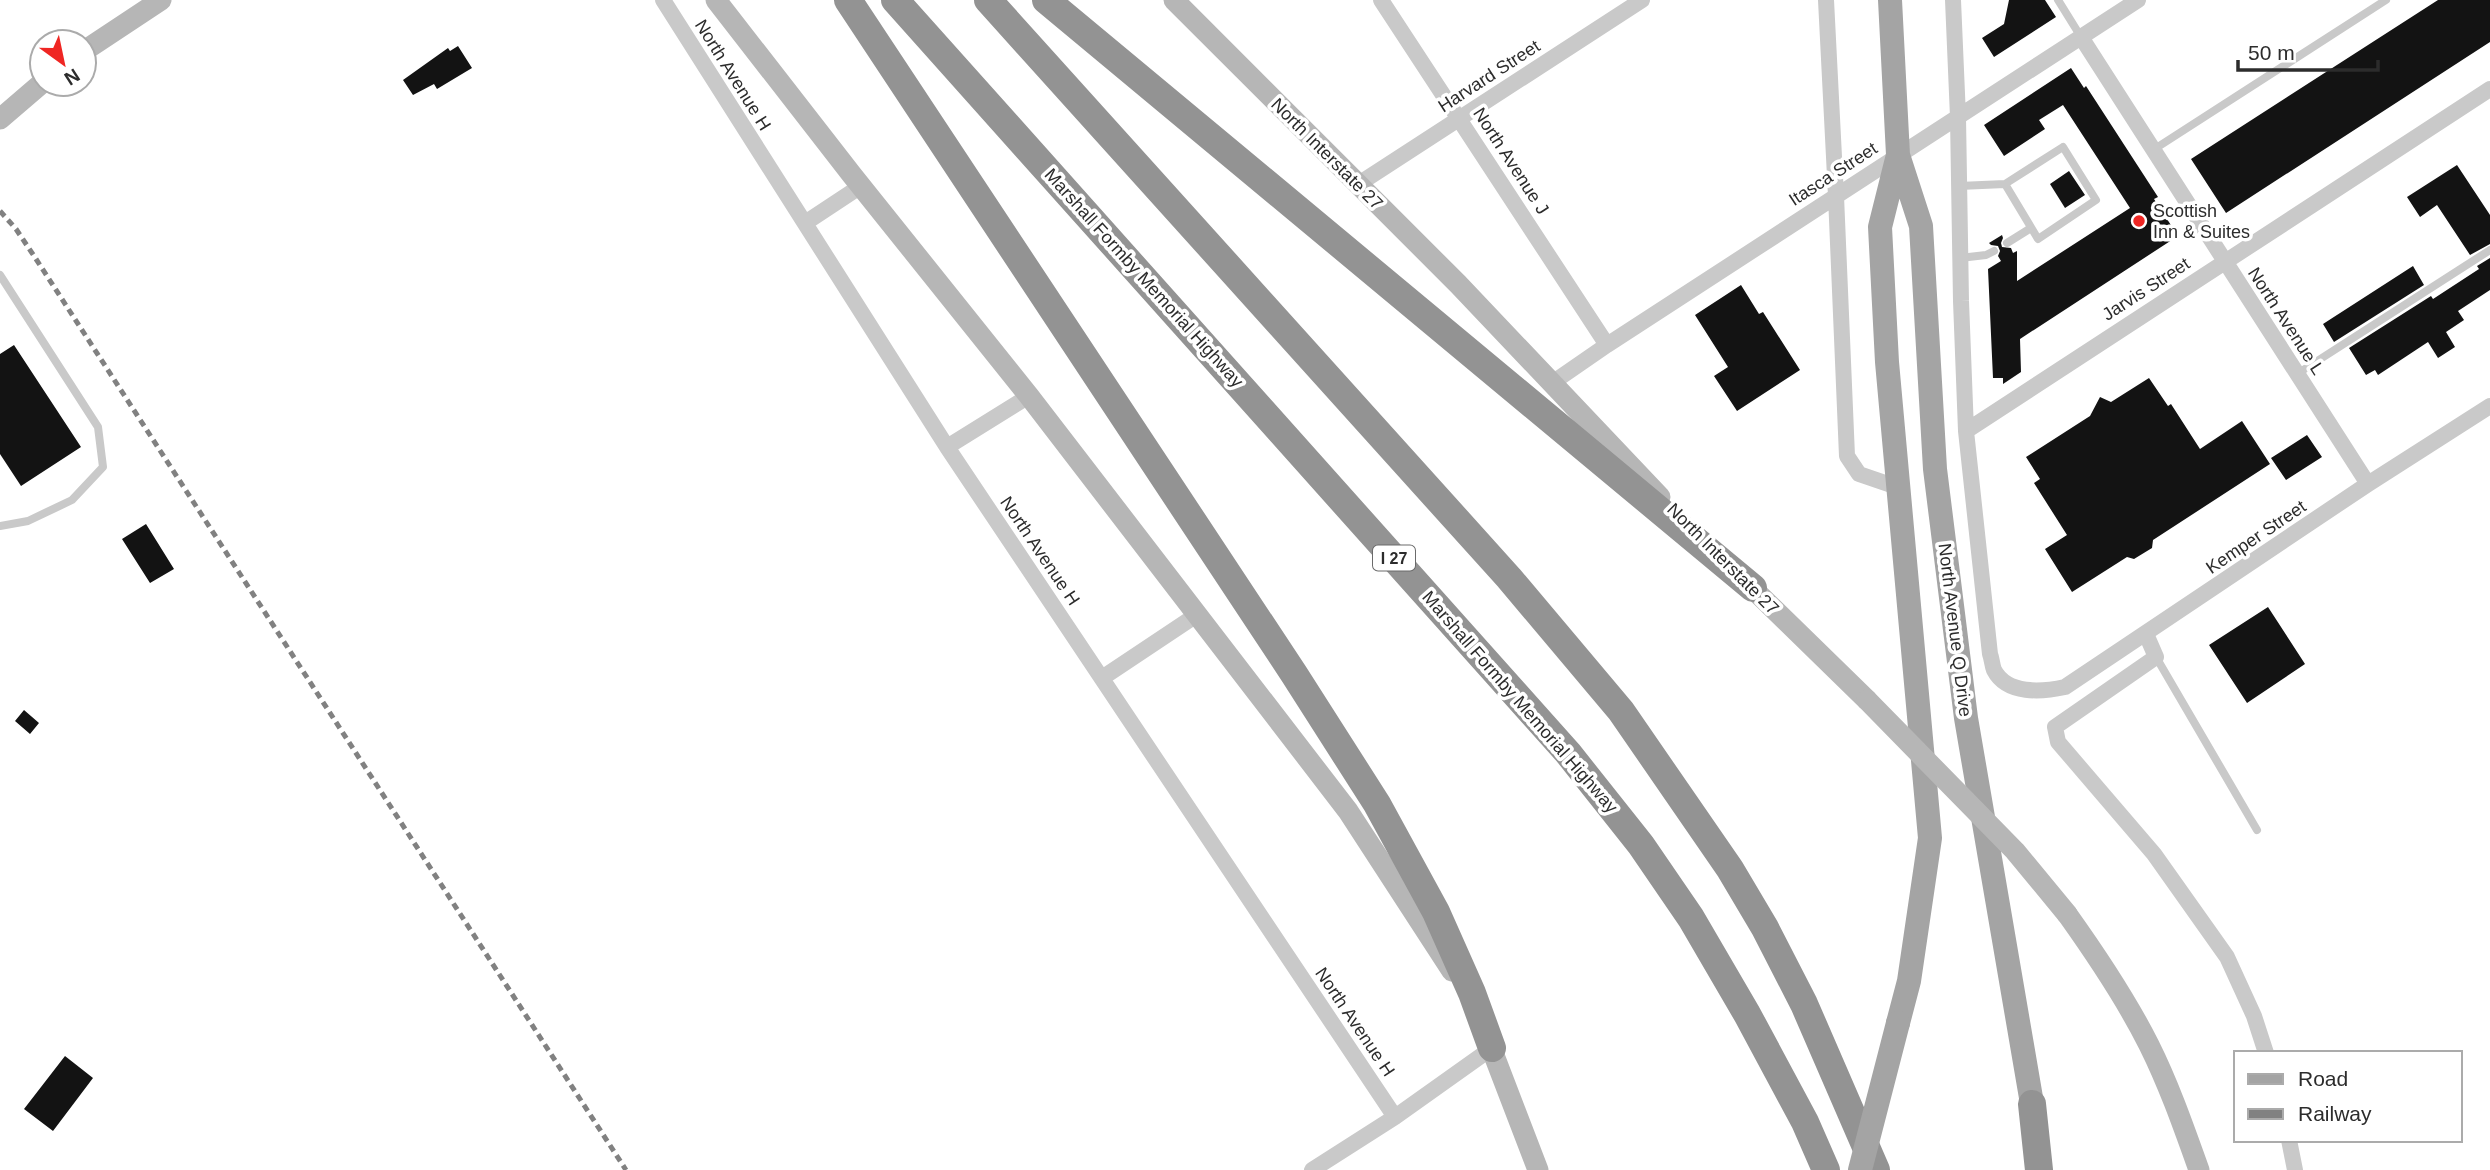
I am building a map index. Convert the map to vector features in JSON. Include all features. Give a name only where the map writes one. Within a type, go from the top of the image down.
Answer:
[{"type":"highway","points":[[848,0],[1294,674],[1377,804],[1436,912],[1472,993],[1492,1048]]},
{"type":"highway","name":"Marshall Formby Memorial Highway","points":[[895,0],[1568,753],[1641,845],[1690,918],[1786,1086],[1826,1170]]},
{"type":"highway","points":[[988,0],[1509,578],[1621,711],[1730,869],[1765,928],[1804,1004],[1876,1170]]},
{"type":"highway","points":[[1046,0],[1753,588]]},
{"type":"highway","points":[[2032,1104],[2041,1170]]},
{"type":"main road","points":[[98,42],[161,0]]},
{"type":"main road","points":[[716,0],[1030,396],[1348,811],[1460,984],[1492,1048],[1538,1170]]},
{"type":"main road","name":"North Interstate 27","points":[[1174,0],[1458,284],[1657,494],[1867,700],[2015,851],[2067,914],[2119,989],[2150,1046],[2174,1101],[2199,1170]]},
{"type":"main road","name":"North Avenue Q Drive","points":[[1891,0],[1898,155],[1921,226],[1935,470],[1962,690],[2032,1104]]},
{"type":"main road","points":[[0,119],[28,95]]},
{"type":"main road","name":"North Avenue Q Drive","points":[[1860,1170],[1909,981],[1930,838],[1897,487],[1880,227],[1898,155]]},
{"type":"street","name":"North Avenue H","points":[[663,0],[947,447],[1395,1117]]},
{"type":"street","name":"North Avenue J","points":[[1381,0],[1607,345]]},
{"type":"street","name":"Harvard Street","points":[[1357,185],[1642,0]]},
{"type":"street","points":[[1826,0],[1847,456],[1859,474],[1897,487]]},
{"type":"street","name":"North Avenue Q Drive","points":[[1953,0],[1966,431],[1990,654],[1994,671],[2007,684],[2040,693]]},
{"type":"street","name":"Itasca Street","points":[[1552,383],[2138,0]]},
{"type":"street","name":"North Avenue L","points":[[2081,37],[2368,484]]},
{"type":"street","name":"Jarvis Street","points":[[1966,431],[2490,89]]},
{"type":"street","points":[[805,223],[861,186]]},
{"type":"street","points":[[947,447],[1030,396]]},
{"type":"street","name":"Kemper Street","points":[[2040,693],[2064,687],[2490,406]]},
{"type":"street","points":[[1102,678],[1198,614]]},
{"type":"street","points":[[2147,634],[2156,657],[2054,727],[2055,735],[2058,742],[2154,853],[2227,957],[2254,1016],[2265,1051]]},
{"type":"street","points":[[1312,1170],[1395,1117],[1492,1048]]},
{"type":"street","points":[[2289,1142],[2295,1170]]},
{"type":"lane","points":[[2058,0],[2081,37]]},
{"type":"lane","points":[[2153,150],[2386,0]]},
{"type":"lane","points":[[1959,186],[2005,184],[2063,146],[2096,200],[2038,239],[2005,184]]},
{"type":"lane","points":[[2007,243],[2031,228]]},
{"type":"lane","points":[[2297,374],[2490,250]]},
{"type":"lane","points":[[1960,258],[1986,255],[1994,251]]},
{"type":"lane","points":[[0,275],[98,427],[103,467],[72,500],[28,522],[0,526]]},
{"type":"lane","points":[[2156,657],[2257,830]]},
{"type":"building","points":[[2009,0],[2045,0],[2056,17],[1994,57],[1982,38],[2004,24]]},
{"type":"building","points":[[2438,0],[2490,0],[2490,42],[2226,213],[2191,159]]},
{"type":"building","points":[[458,46],[472,68],[437,89],[434,84],[413,95],[403,80],[448,48],[450,51]]},
{"type":"building","name":"Scottish Inn & Suites","points":[[2071,68],[2084,88],[2086,86],[2158,197],[2154,199],[2178,236],[2020,339],[2021,372],[2003,384],[2003,378],[1993,378],[1988,269],[2001,261],[1998,246],[1989,243],[2002,235],[2002,247],[2011,248],[2013,253],[2017,251],[2017,281],[2130,208],[2063,105],[2039,120],[2045,129],[2004,156],[1984,125]]},
{"type":"building","points":[[2457,165],[2490,215],[2490,244],[2470,255],[2437,205],[2420,217],[2407,197]]},
{"type":"building","points":[[2069,171],[2085,195],[2065,208],[2050,184]]},
{"type":"building","points":[[2490,258],[2490,290],[2458,311],[2464,320],[2446,332],[2455,347],[2438,358],[2428,342],[2378,375],[2375,370],[2366,375],[2349,348],[2431,296],[2433,299],[2479,269],[2477,266]]},
{"type":"building","points":[[2413,266],[2424,285],[2334,342],[2323,324]]},
{"type":"building","points":[[1741,285],[1759,314],[1763,312],[1800,370],[1737,411],[1714,376],[1728,367],[1695,315]]},
{"type":"building","points":[[14,345],[81,447],[21,486],[0,454],[0,354]]},
{"type":"building","points":[[2149,378],[2168,406],[2171,404],[2200,449],[2242,421],[2270,464],[2153,540],[2152,548],[2134,559],[2127,557],[2072,592],[2045,549],[2067,535],[2034,483],[2040,479],[2026,457],[2090,416],[2100,397],[2111,402]]},
{"type":"building","points":[[2307,435],[2322,457],[2286,480],[2271,458]]},
{"type":"building","points":[[146,524],[174,569],[150,583],[122,539]]},
{"type":"building","points":[[2268,607],[2305,664],[2247,703],[2209,645]]},
{"type":"building","points":[[24,710],[39,723],[30,734],[15,721]]},
{"type":"building","points":[[65,1056],[93,1078],[53,1131],[24,1109]]},
{"type":"railway","points":[[0,211],[36,259],[626,1170]]},
{"type":"place","name":"Scottish Inn & Suites","points":[[2139,221]]}]
